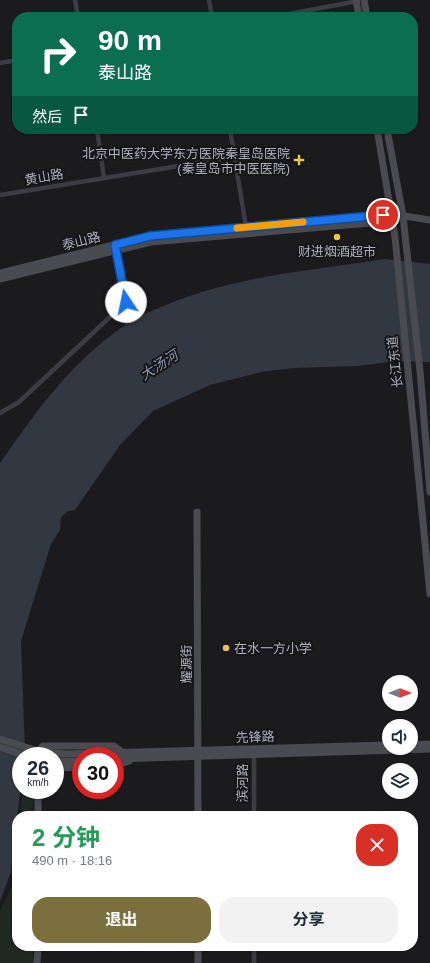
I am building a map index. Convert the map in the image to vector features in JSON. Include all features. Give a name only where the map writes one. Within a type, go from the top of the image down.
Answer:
[{"type":"street","points":[[75,0],[77,12]]},
{"type":"street","points":[[209,0],[211,12]]},
{"type":"street","points":[[298,12],[359,0]]},
{"type":"street","points":[[359,0],[359,12]]},
{"type":"street","points":[[359,0],[365,12]]},
{"type":"street","points":[[0,63],[12,61]]},
{"type":"street","points":[[98,134],[104,178]]},
{"type":"street","points":[[231,134],[246,227]]},
{"type":"street","name":"长江东道","points":[[378,134],[392,218],[430,594]]},
{"type":"street","name":"长江东道","points":[[388,134],[403,216],[420,371],[430,492]]},
{"type":"street","name":"黄山路","points":[[0,195],[234,157]]},
{"type":"street","name":"泰山路","points":[[0,273],[115,248],[150,236],[246,227],[392,218],[403,216],[430,220]]},
{"type":"street","points":[[0,279],[115,248],[151,242],[392,218]]},
{"type":"street","points":[[0,413],[19,402],[126,302],[115,248]]},
{"type":"street","name":"耀源街","points":[[197,512],[198,811]]},
{"type":"street","name":"先锋路","points":[[0,739],[20,747]]},
{"type":"street","points":[[418,745],[430,744]]},
{"type":"street","name":"先锋路","points":[[64,754],[122,752],[198,754],[382,745]]},
{"type":"street","points":[[0,747],[12,751]]},
{"type":"street","points":[[254,752],[430,749]]},
{"type":"street","name":"滨河路","points":[[254,752],[254,811]]},
{"type":"street","points":[[124,759],[198,754]]},
{"type":"street","points":[[124,763],[137,758]]},
{"type":"street","points":[[38,799],[38,811]]},
{"type":"street","points":[[38,951],[38,963]]},
{"type":"street","points":[[198,951],[198,963]]},
{"type":"street","points":[[254,951],[254,963]]},
{"type":"shaded area","points":[[21,799],[33,799],[33,811],[20,811]]},
{"type":"shaded area","points":[[12,886],[12,951],[33,951],[33,963],[0,963],[0,911]]},
{"type":"water","name":"大汤河","points":[[385,259],[430,264],[430,362],[397,361],[358,366],[294,368],[261,372],[210,385],[153,411],[120,445],[75,510],[68,511],[61,517],[60,530],[51,544],[21,641],[25,747],[12,747],[12,799],[19,799],[18,811],[12,811],[11,872],[0,901],[0,463],[60,383],[114,333],[145,313],[188,297],[215,288],[271,276]]},
{"type":"slow traffic","points":[[237,228],[303,222]]},
{"type":"place","name":"北京中医药大学东方医院秦皇岛医院 (秦皇岛市中医医院)","points":[[299,160]]},
{"type":"place","name":"财进烟酒超市","points":[[337,237]]},
{"type":"place","name":"在水一方小学","points":[[226,648]]},
{"type":"route","points":[[126,302],[115,245],[150,236],[383,215]]}]
